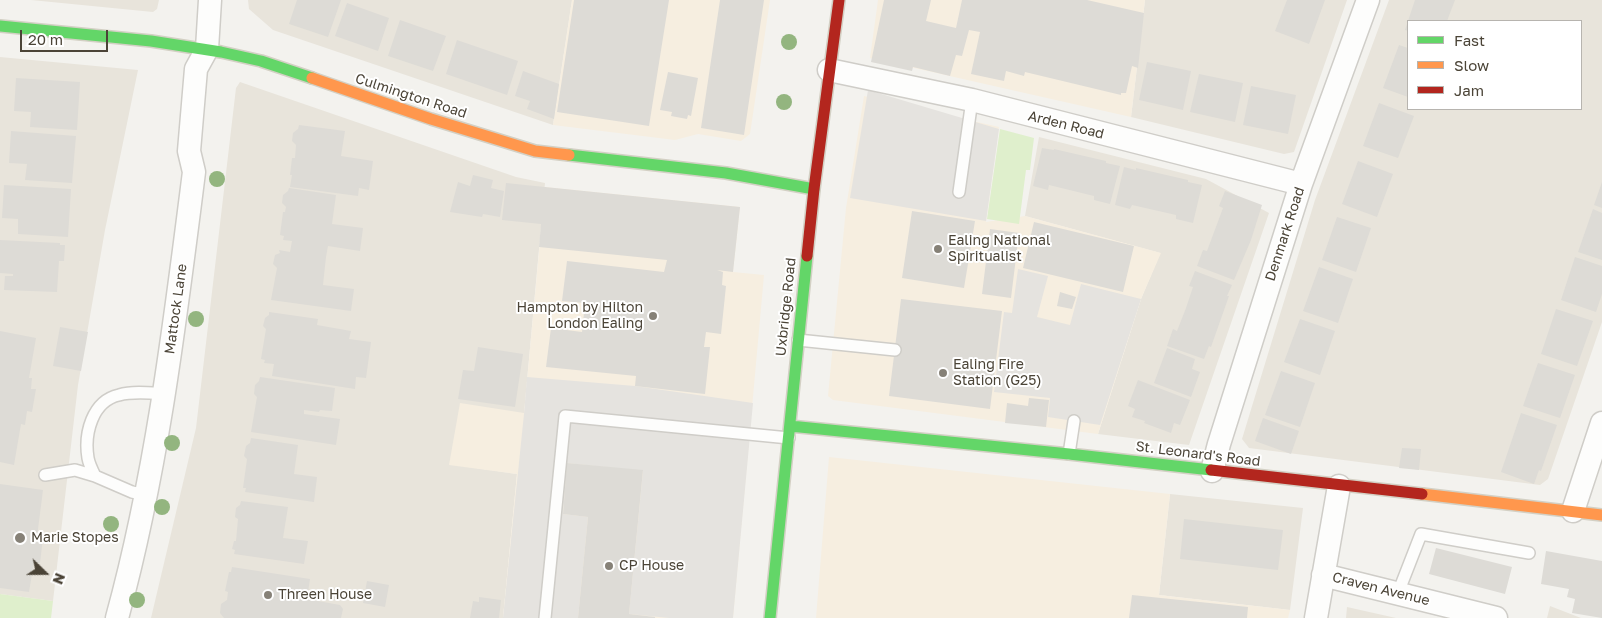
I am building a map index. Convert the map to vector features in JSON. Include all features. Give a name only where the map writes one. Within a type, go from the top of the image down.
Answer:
[{"type":"street","name":"Mattock Lane","points":[[117,618],[146,495],[165,394],[194,172],[189,151],[196,69],[207,49],[210,0]]},
{"type":"street","name":"Uxbridge Road","points":[[770,618],[814,189],[840,0]]},
{"type":"street","name":"Denmark Road","points":[[1212,471],[1301,184],[1368,0]]},
{"type":"street","name":"Culmington Road","points":[[0,26],[151,41],[207,49],[261,62],[536,152],[726,173],[814,189]]},
{"type":"street","name":"Arden Road","points":[[830,70],[972,100],[1301,184]]},
{"type":"street","points":[[1573,511],[1602,423]]},
{"type":"street","name":"St. Leonard's Road","points":[[790,426],[1069,454],[1602,515]]},
{"type":"street","points":[[1316,618],[1339,486]]},
{"type":"street","name":"Craven Avenue","points":[[1323,575],[1496,618]]},
{"type":"lane","points":[[959,192],[972,100]]},
{"type":"lane","points":[[798,340],[895,350]]},
{"type":"lane","points":[[94,476],[88,459],[87,445],[94,413],[102,402],[118,395],[145,392],[165,394]]},
{"type":"lane","points":[[545,618],[565,416],[788,438]]},
{"type":"lane","points":[[1069,454],[1074,421]]},
{"type":"lane","points":[[45,475],[75,470],[132,492],[146,495]]},
{"type":"lane","points":[[1398,593],[1421,534],[1529,553]]},
{"type":"shaded area","points":[[31,0],[159,0],[157,9],[153,12]]},
{"type":"shaded area","points":[[248,0],[572,0],[553,125],[273,30],[249,9]]},
{"type":"shaded area","points":[[572,0],[770,0],[750,134],[741,141],[698,134],[675,140],[553,125]]},
{"type":"shaded area","points":[[878,0],[1145,0],[1131,117],[870,58]]},
{"type":"shaded area","points":[[1145,0],[1347,0],[1294,152],[1284,154],[1131,117]]},
{"type":"shaded area","points":[[1389,0],[1602,0],[1602,322],[1548,479],[1540,485],[1249,448],[1242,439],[1315,200]]},
{"type":"shaded area","points":[[0,57],[138,70],[105,230],[78,385],[53,601],[0,594]]},
{"type":"shaded area","points":[[240,82],[516,177],[545,183],[524,414],[449,464],[517,474],[503,618],[151,618],[196,428],[236,88]]},
{"type":"shaded area","points":[[868,90],[999,129],[986,221],[850,198]]},
{"type":"shaded area","points":[[864,96],[999,127],[986,222],[1025,216],[1161,253],[1141,299],[1098,434],[833,400],[828,396],[846,208]]},
{"type":"shaded area","points":[[1039,137],[1206,179],[1269,213],[1189,445],[1098,434],[1141,299],[1160,253],[1025,216]]},
{"type":"shaded area","points":[[545,187],[740,207],[733,272],[764,275],[733,618],[503,618],[517,474],[449,465],[460,403],[524,413]]},
{"type":"shaded area","points":[[1018,269],[1048,276],[1037,317],[1070,325],[1081,284],[1141,299],[1100,425],[1048,417],[1050,398],[994,392],[1004,312],[1012,313]]},
{"type":"shaded area","points":[[527,377],[635,386],[753,403],[733,618],[669,618],[629,614],[643,471],[567,463],[563,514],[588,517],[578,618],[503,618]]},
{"type":"shaded area","points":[[829,457],[1170,494],[1159,595],[1290,610],[1288,618],[816,618]]},
{"type":"shaded area","points":[[1170,494],[1303,508],[1290,610],[1159,595]]},
{"type":"shaded area","points":[[1550,606],[1581,618],[1547,618]]},
{"type":"shaded area","points":[[1347,607],[1396,618],[1346,618]]},
{"type":"green space","points":[[1000,129],[1034,138],[1030,170],[1026,170],[1019,224],[987,219]]},
{"type":"green space","points":[[0,594],[53,601],[51,618],[0,618]]},
{"type":"building","points":[[297,0],[341,0],[328,37],[289,24]]},
{"type":"building","points":[[574,0],[669,0],[649,126],[557,112]]},
{"type":"building","points":[[720,0],[764,0],[744,135],[701,128]]},
{"type":"building","points":[[884,0],[931,0],[926,21],[956,28],[962,0],[1087,0],[1144,13],[1138,68],[1132,66],[1126,93],[1121,93],[1121,95],[1025,72],[1024,76],[1006,71],[1004,81],[971,74],[980,32],[969,30],[962,56],[956,55],[950,76],[913,67],[912,71],[871,62]]},
{"type":"building","points":[[1287,0],[1325,0],[1309,44],[1275,31]]},
{"type":"building","points":[[1415,0],[1455,0],[1447,20],[1408,20]]},
{"type":"building","points":[[347,3],[389,18],[378,51],[335,36]]},
{"type":"building","points":[[400,20],[446,36],[433,71],[388,56]]},
{"type":"building","points":[[457,40],[518,61],[507,95],[446,74]]},
{"type":"building","points":[[1399,45],[1407,48],[1407,97],[1383,88]]},
{"type":"building","points":[[1147,62],[1191,71],[1183,110],[1139,100]]},
{"type":"building","points":[[523,71],[559,84],[554,119],[527,109],[530,101],[515,96]]},
{"type":"building","points":[[668,72],[698,78],[691,116],[688,115],[687,119],[671,116],[672,112],[660,110]]},
{"type":"building","points":[[1199,74],[1243,83],[1235,122],[1190,112]]},
{"type":"building","points":[[16,78],[80,82],[77,130],[30,127],[31,112],[14,111]]},
{"type":"building","points":[[1251,86],[1296,95],[1288,134],[1243,125]]},
{"type":"building","points":[[1379,103],[1414,116],[1398,158],[1363,146]]},
{"type":"building","points":[[299,125],[345,131],[341,156],[373,161],[369,190],[359,188],[358,196],[290,187],[292,158],[295,158],[296,145],[292,141],[293,133],[298,129]]},
{"type":"building","points":[[11,131],[76,136],[72,183],[25,180],[27,164],[9,163]]},
{"type":"building","points":[[1042,148],[1106,161],[1106,163],[1120,166],[1110,204],[1094,200],[1094,196],[1049,185],[1048,190],[1033,186]]},
{"type":"building","points":[[1358,161],[1393,174],[1377,217],[1342,204]]},
{"type":"building","points":[[1124,167],[1188,180],[1188,182],[1202,185],[1193,223],[1176,219],[1176,215],[1132,205],[1130,209],[1115,205]]},
{"type":"building","points":[[473,175],[493,180],[491,188],[504,191],[500,217],[483,214],[482,217],[450,212],[458,182],[470,186]]},
{"type":"building","points":[[1602,182],[1602,208],[1594,205]]},
{"type":"building","points":[[506,183],[740,207],[733,272],[717,270],[723,272],[722,285],[726,286],[721,334],[706,332],[704,347],[710,347],[705,394],[635,386],[636,376],[546,367],[551,328],[582,332],[585,303],[562,301],[567,261],[664,272],[667,260],[539,247],[541,224],[502,220]]},
{"type":"building","points":[[4,185],[71,189],[68,237],[18,234],[18,219],[2,218]]},
{"type":"building","points":[[289,188],[336,195],[332,224],[363,228],[360,251],[328,246],[326,257],[323,285],[354,289],[351,311],[271,300],[277,268],[273,264],[275,255],[280,253],[279,250],[290,252],[292,241],[283,240],[284,236],[280,235],[283,212],[285,212],[286,207],[282,203],[283,195]]},
{"type":"building","points":[[1225,191],[1262,205],[1251,240],[1234,280],[1197,266],[1203,250],[1207,251],[1223,208],[1219,206]]},
{"type":"building","points":[[1593,209],[1602,213],[1602,260],[1578,252]]},
{"type":"building","name":"Ealing National Spiritualist","points":[[912,211],[975,221],[964,288],[902,278]]},
{"type":"building","points":[[1337,217],[1371,228],[1356,272],[1322,260]]},
{"type":"building","points":[[1034,222],[1134,246],[1123,292],[1023,268]]},
{"type":"building","points":[[990,229],[1019,233],[1011,298],[982,294]]},
{"type":"building","points":[[0,240],[60,243],[60,245],[65,245],[64,261],[59,261],[57,292],[4,290],[5,276],[13,276],[13,274],[0,273]]},
{"type":"building","points":[[1575,257],[1602,266],[1602,294],[1596,312],[1561,300]]},
{"type":"building","points":[[1319,267],[1353,279],[1338,323],[1303,311]]},
{"type":"building","points":[[1195,271],[1232,285],[1211,347],[1209,346],[1204,359],[1167,346],[1173,329],[1177,331],[1186,308],[1193,287],[1189,286]]},
{"type":"building","points":[[1060,292],[1076,297],[1072,309],[1057,306]]},
{"type":"building","name":"Ealing Fire Station (G25)","points":[[901,299],[1002,311],[990,409],[889,396]]},
{"type":"building","points":[[1556,309],[1593,321],[1577,366],[1541,354]]},
{"type":"building","points":[[269,312],[318,319],[317,325],[351,331],[349,339],[371,342],[366,378],[356,377],[355,389],[272,376],[274,364],[264,363],[265,360],[261,359],[266,329],[263,326]]},
{"type":"building","points":[[1300,319],[1335,331],[1320,375],[1284,362]]},
{"type":"building","points":[[60,327],[88,332],[81,371],[53,366]]},
{"type":"building","points":[[0,331],[36,338],[29,378],[32,378],[31,389],[36,389],[32,412],[27,411],[25,425],[21,424],[14,465],[0,462]]},
{"type":"building","points":[[478,347],[523,354],[515,407],[458,399],[463,370],[474,371]]},
{"type":"building","points":[[1167,348],[1195,359],[1192,369],[1200,372],[1191,397],[1154,383]]},
{"type":"building","points":[[1538,363],[1575,375],[1560,418],[1523,406]]},
{"type":"building","points":[[1281,371],[1315,383],[1300,427],[1265,415]]},
{"type":"building","points":[[260,377],[335,388],[332,411],[304,410],[304,414],[340,419],[336,445],[251,432],[257,397],[254,394],[255,385]]},
{"type":"building","points":[[1138,380],[1190,400],[1180,425],[1174,423],[1171,433],[1132,417],[1135,409],[1128,406]]},
{"type":"building","points":[[1029,398],[1049,400],[1046,427],[1005,423],[1007,403],[1028,406]]},
{"type":"building","points":[[1521,413],[1557,425],[1541,471],[1539,470],[1534,484],[1501,472]]},
{"type":"building","points":[[1263,418],[1299,431],[1291,454],[1255,441]]},
{"type":"building","points":[[251,438],[298,445],[294,474],[317,477],[314,502],[245,492],[246,488],[243,488],[247,459],[244,456],[246,446],[250,443]]},
{"type":"building","points":[[1402,448],[1421,449],[1419,470],[1399,468]]},
{"type":"building","name":"CP House","points":[[567,463],[643,470],[629,614],[655,618],[578,618],[588,517],[563,514]]},
{"type":"building","name":"Marie Stopes","points":[[0,484],[43,490],[37,537],[43,538],[40,563],[34,562],[29,592],[0,588]]},
{"type":"building","points":[[241,501],[288,507],[283,538],[308,541],[304,564],[234,554],[235,550],[232,549],[234,541],[236,541],[238,519],[235,517],[236,508],[240,505]]},
{"type":"building","points":[[1184,519],[1283,530],[1278,570],[1180,559]]},
{"type":"building","points":[[1436,548],[1512,567],[1505,594],[1429,574]]},
{"type":"building","points":[[1546,551],[1602,561],[1602,618],[1572,613],[1575,599],[1567,597],[1569,589],[1541,584]]},
{"type":"building","name":"Threen House","points":[[232,567],[310,579],[307,599],[340,605],[343,609],[341,618],[224,618],[220,613],[221,604],[227,600],[228,592],[225,591]]},
{"type":"building","points":[[367,581],[389,585],[385,607],[363,603]]},
{"type":"building","points":[[1132,595],[1248,607],[1247,618],[1129,618]]},
{"type":"building","points":[[479,597],[501,600],[499,618],[470,618],[473,601],[479,602]]},
{"type":"traffic: fast","points":[[0,26],[151,41],[221,52],[261,61],[312,78]]},
{"type":"traffic: fast","points":[[569,155],[726,173],[814,189]]},
{"type":"traffic: fast","points":[[770,618],[807,256]]},
{"type":"traffic: fast","points":[[790,426],[1211,470]]},
{"type":"traffic: slow","points":[[312,78],[431,119],[535,151],[569,155]]},
{"type":"traffic: slow","points":[[1422,494],[1602,515]]},
{"type":"traffic: jam","points":[[807,256],[839,0]]},
{"type":"traffic: jam","points":[[1211,470],[1422,494]]},
{"type":"place","name":"Ealing National Spiritualist","points":[[938,249]]},
{"type":"place","name":"Hampton by Hilton London Ealing","points":[[653,316]]},
{"type":"place","name":"Ealing Fire Station (G25)","points":[[943,373]]},
{"type":"place","name":"Marie Stopes","points":[[20,538]]},
{"type":"place","name":"CP House","points":[[609,566]]},
{"type":"place","name":"Threen House","points":[[268,595]]}]
